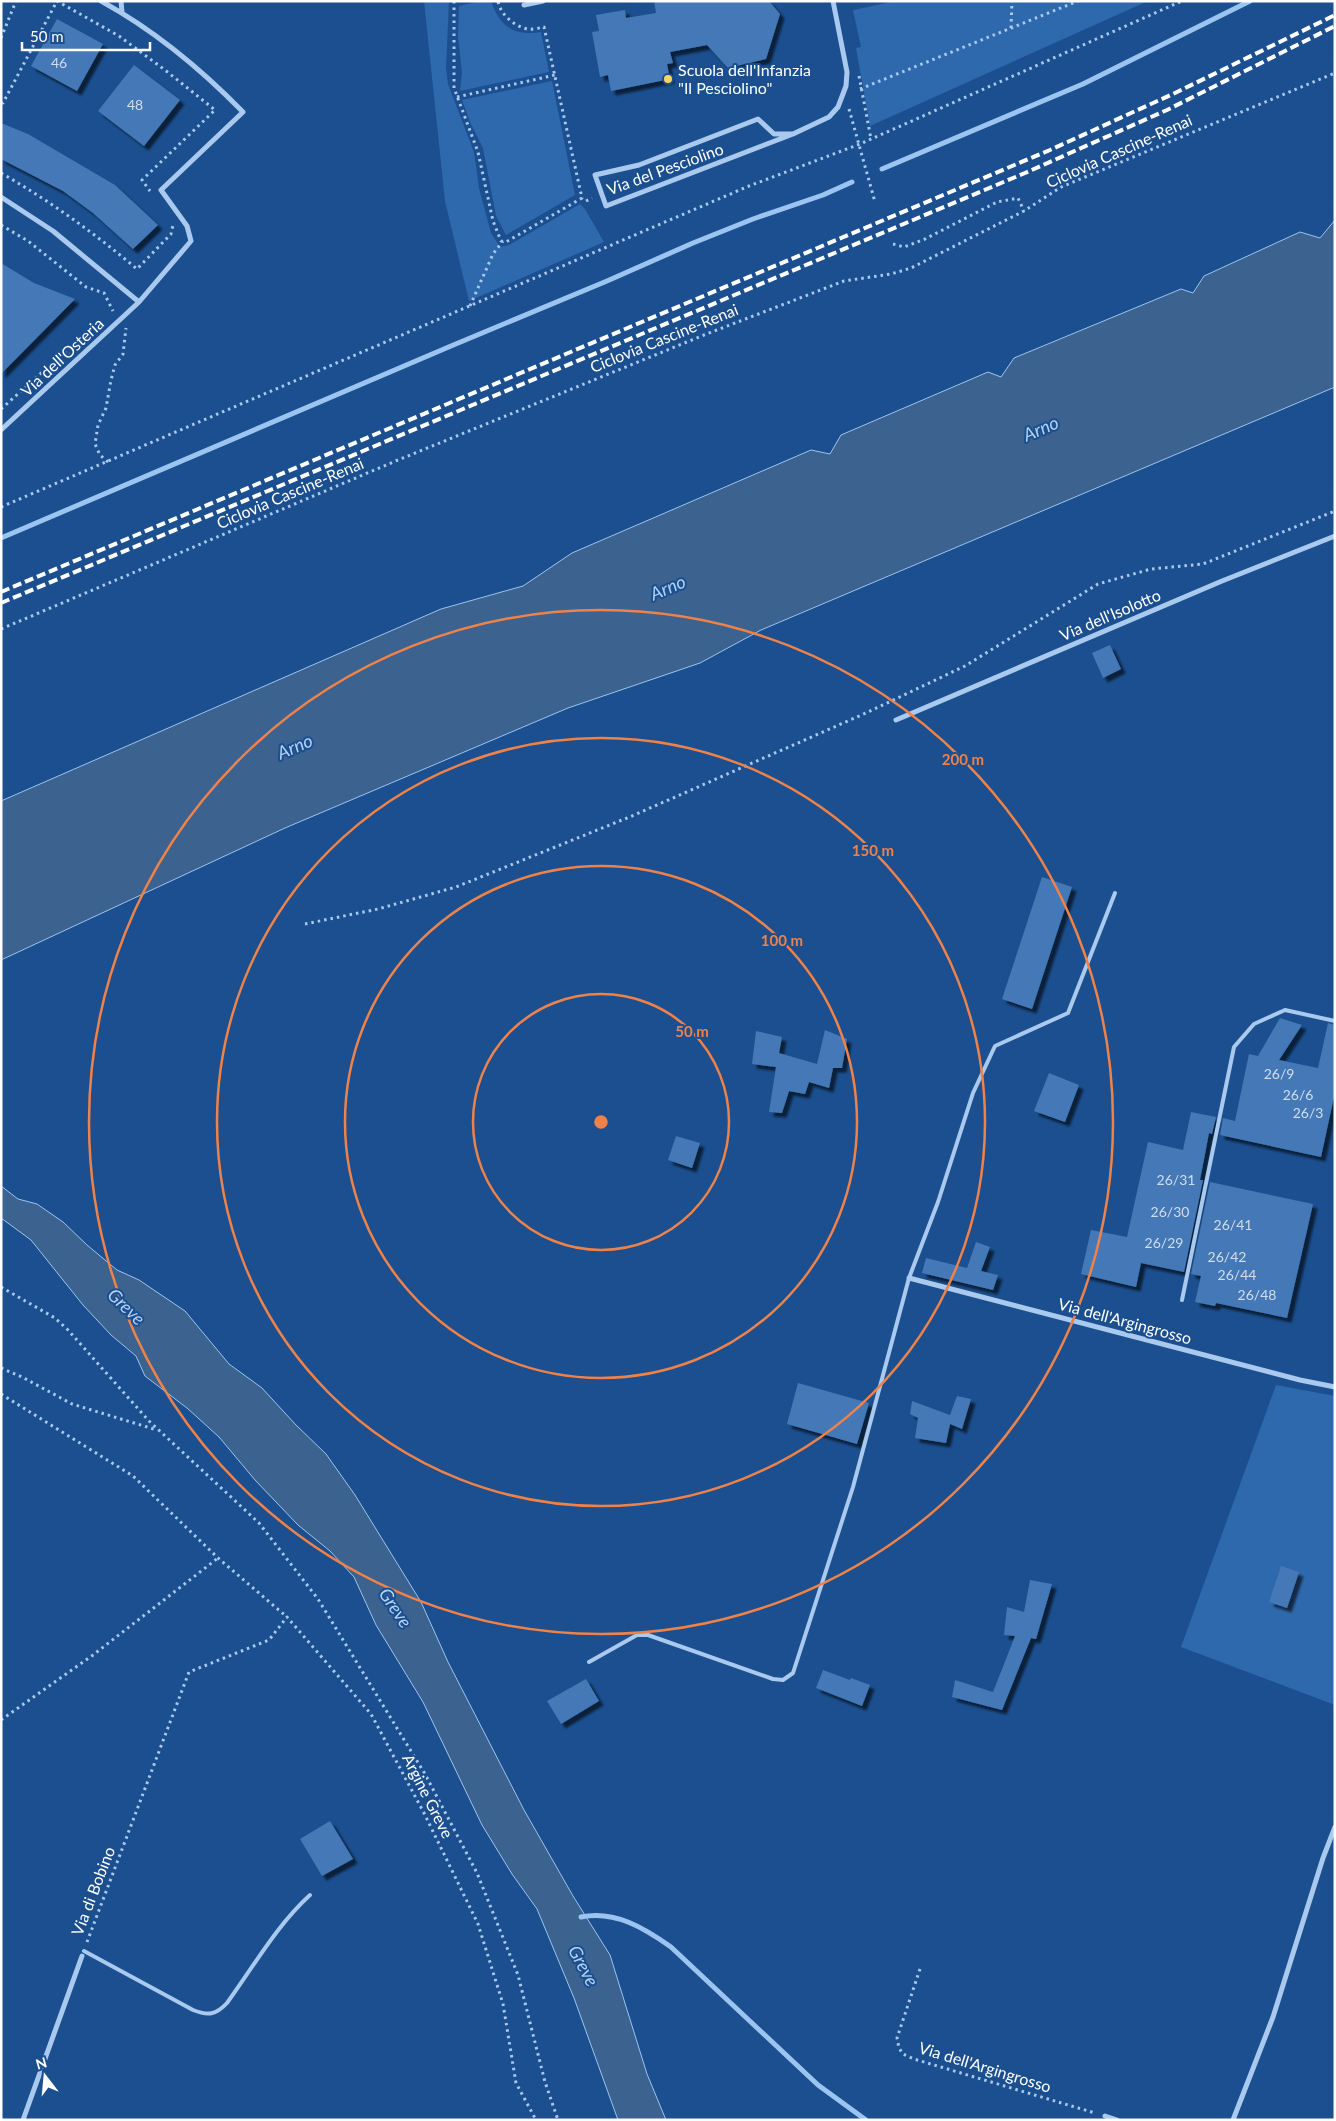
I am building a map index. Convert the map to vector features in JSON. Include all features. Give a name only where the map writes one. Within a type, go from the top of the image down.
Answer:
[{"type":"street","name":"Via dell'Osteria","points":[[1,430],[139,302],[191,241],[187,226],[161,190],[243,112],[219,87],[180,53],[122,12],[102,1]]},
{"type":"street","points":[[121,1],[122,12]]},
{"type":"street","points":[[524,5],[543,1]]},
{"type":"street","name":"Via del Pesciolino","points":[[793,134],[774,134],[758,119],[639,165],[595,175],[606,206],[793,134],[829,117],[838,107],[845,93],[847,72],[833,1]]},
{"type":"street","points":[[1,197],[53,231],[139,302]]},
{"type":"street","name":"Via dell'Isolotto","points":[[896,720],[1222,581],[1335,536]]},
{"type":"street","name":"Via dell'Argingrosso","points":[[909,1278],[1300,1380],[1335,1387]]},
{"type":"street","points":[[1233,2120],[1273,2017],[1323,1858],[1335,1827]]},
{"type":"street","name":"Via di Bobino","points":[[23,2120],[83,1954]]},
{"type":"street","points":[[1105,2116],[1117,2120]]},
{"type":"lane","points":[[590,1662],[637,1635],[648,1635],[773,1679],[783,1680],[793,1673],[853,1487],[909,1278],[938,1202],[973,1093],[995,1046],[1068,1013],[1114,893]]},
{"type":"lane","points":[[1182,1300],[1234,1047],[1254,1024],[1285,1010],[1335,1020]]},
{"type":"lane","points":[[83,1954],[193,2010],[211,2014],[219,2011],[227,2003],[277,1930],[296,1907],[310,1895]]},
{"type":"path","points":[[1,38],[16,1]]},
{"type":"path","points":[[1,103],[3,104],[57,1],[120,36],[215,110],[142,180],[152,194]]},
{"type":"path","points":[[455,1],[454,88],[478,152],[493,221],[503,241]]},
{"type":"path","points":[[470,307],[493,254],[503,241],[506,242],[582,198],[544,27],[528,29],[507,18],[499,9],[498,1]]},
{"type":"path","points":[[1011,28],[1012,1]]},
{"type":"path","points":[[860,89],[1078,1]]},
{"type":"path","points":[[1,507],[749,186],[860,144],[1182,1]]},
{"type":"path","points":[[858,69],[860,89],[871,139]]},
{"type":"path","name":"Ciclovia Cascine-Renai","points":[[1,629],[389,464],[704,335],[844,281],[891,274],[911,268],[1024,211],[1061,187],[1335,73]]},
{"type":"path","points":[[457,97],[555,75]]},
{"type":"path","points":[[845,93],[875,202]]},
{"type":"path","points":[[1,173],[42,196],[91,230],[137,268],[171,234],[173,221]]},
{"type":"path","points":[[586,201],[592,198]]},
{"type":"path","points":[[893,244],[904,247],[925,239],[997,202],[1018,198],[1024,211]]},
{"type":"path","points":[[1,225],[28,241],[86,287],[104,293],[113,310],[112,315]]},
{"type":"path","points":[[108,462],[100,455],[95,444],[98,425],[106,408],[115,366],[123,354],[126,329],[122,318]]},
{"type":"path","points":[[1,409],[66,351],[70,356]]},
{"type":"path","points":[[305,924],[378,909],[466,883],[632,816],[866,713],[938,679],[965,666],[1098,584],[1151,569],[1203,564],[1335,511]]},
{"type":"path","points":[[1,1287],[55,1318],[68,1330],[160,1431],[259,1523],[318,1599],[425,1774],[477,1873],[518,1975],[545,2082],[558,2120]]},
{"type":"path","points":[[1,1368],[72,1404],[160,1431]]},
{"type":"path","name":"Argine Greve","points":[[1,1394],[133,1476],[218,1558],[287,1616],[371,1714],[424,1813],[478,1924],[503,2004],[516,2083],[536,2120]]},
{"type":"path","points":[[1,1720],[93,1655],[218,1558]]},
{"type":"path","name":"Via di Bobino","points":[[83,1954],[189,1672],[268,1640],[287,1616]]},
{"type":"path","name":"Via dell'Argingrosso","points":[[920,1969],[897,2038],[899,2048],[904,2054],[972,2078],[1105,2116]]},
{"type":"shaded area","points":[[424,1],[449,1],[446,68],[448,84],[474,152],[479,188],[491,233],[500,247],[509,245],[580,204],[585,209],[604,242],[469,301],[445,201]]},
{"type":"shaded area","points":[[481,1],[491,1],[499,17],[509,28],[531,33],[541,32],[549,72],[460,91],[462,73],[458,36],[459,6]]},
{"type":"shaded area","points":[[896,1],[1148,1],[870,126],[856,48],[861,47],[853,10]]},
{"type":"shaded area","points":[[552,81],[575,195],[506,235],[496,216],[483,148],[462,100]]},
{"type":"shaded area","points":[[1276,1385],[1335,1396],[1335,1705],[1181,1647]]},
{"type":"water","name":"Arno","points":[[1335,220],[1335,387],[761,630],[700,663],[568,708],[285,828],[1,960],[1,801],[441,609],[523,586],[572,553],[811,450],[830,454],[841,435],[988,372],[1001,377],[1014,358],[1181,289],[1193,293],[1204,276],[1300,232],[1320,238]]},
{"type":"water","name":"Greve","points":[[1,1186],[18,1199],[37,1204],[63,1222],[117,1270],[139,1280],[185,1311],[229,1364],[262,1388],[326,1454],[355,1495],[421,1602],[448,1662],[524,1810],[573,1896],[610,1955],[647,2074],[666,2120],[618,2120],[574,1998],[537,1909],[512,1874],[482,1825],[423,1702],[376,1625],[354,1577],[330,1551],[298,1525],[255,1480],[219,1437],[187,1408],[145,1376],[136,1356],[111,1335],[83,1305],[31,1240],[1,1218]]},
{"type":"building","points":[[654,1],[769,1],[780,14],[766,59],[728,68],[707,45],[670,52],[673,63],[667,64],[670,79],[611,91],[608,75],[600,77],[592,32],[599,31],[596,15],[625,10],[626,18],[656,13]]},
{"type":"building","points":[[57,19],[103,44],[77,91],[31,66]]},
{"type":"building","points":[[134,65],[180,100],[144,146],[98,111]]},
{"type":"building","points":[[1,123],[28,134],[115,185],[158,225],[133,249],[93,213],[63,191],[1,159]]},
{"type":"building","points":[[1,263],[34,283],[75,299],[1,374]]},
{"type":"building","points":[[1110,645],[1121,669],[1103,678],[1092,653]]},
{"type":"building","points":[[1042,877],[1072,887],[1032,1009],[1002,999]]},
{"type":"building","points":[[1280,1018],[1302,1025],[1279,1060],[1318,1068],[1328,1023],[1335,1025],[1335,1092],[1321,1157],[1220,1135],[1223,1118],[1235,1121],[1249,1054],[1258,1056]]},
{"type":"building","points":[[825,1030],[847,1039],[842,1068],[833,1068],[829,1088],[809,1082],[805,1094],[789,1091],[782,1113],[769,1112],[776,1067],[752,1064],[756,1031],[782,1037],[779,1053],[817,1064]]},
{"type":"building","points":[[1049,1073],[1079,1085],[1065,1122],[1034,1111]]},
{"type":"building","points":[[1191,1112],[1216,1117],[1212,1134],[1209,1133],[1200,1180],[1203,1180],[1184,1272],[1141,1263],[1136,1287],[1081,1274],[1091,1230],[1127,1237],[1148,1142],[1183,1150]]},
{"type":"building","points":[[676,1136],[700,1143],[692,1168],[668,1160]]},
{"type":"building","points":[[1210,1182],[1313,1204],[1287,1318],[1216,1303],[1215,1306],[1195,1302],[1201,1276],[1191,1274]]},
{"type":"building","points":[[976,1242],[990,1247],[981,1271],[998,1275],[993,1290],[922,1273],[926,1258],[967,1268]]},
{"type":"building","points":[[798,1383],[869,1403],[857,1444],[787,1424]]},
{"type":"building","points":[[957,1396],[971,1399],[962,1429],[950,1424],[946,1443],[915,1438],[918,1418],[910,1414],[912,1401],[950,1415]]},
{"type":"building","points":[[1281,1566],[1299,1572],[1287,1608],[1269,1602]]},
{"type":"building","points":[[1030,1580],[1052,1584],[1036,1639],[1031,1638],[1002,1710],[952,1697],[955,1680],[993,1692],[1015,1636],[1004,1635],[1007,1607],[1024,1612]]},
{"type":"building","points":[[823,1670],[870,1685],[862,1706],[816,1688]]},
{"type":"building","points":[[586,1679],[599,1701],[561,1724],[547,1701]]},
{"type":"building","points":[[330,1821],[353,1859],[322,1876],[300,1839]]},
{"type":"waterway","points":[[882,169],[1083,84],[1250,1]]},
{"type":"waterway","points":[[1,538],[693,243],[753,219],[823,195],[852,182]]},
{"type":"waterway","points":[[581,1917],[594,1915],[617,1918],[640,1927],[671,1947],[818,2085],[866,2120]]},
{"type":"railway","points":[[1,592],[1050,150],[1175,93],[1335,15]]},
{"type":"railway","points":[[1,603],[1025,173],[1167,110],[1335,26]]},
{"type":"place","name":"Scuola dell'Infanzia \"Il Pesciolino\"","points":[[668,79]]}]
